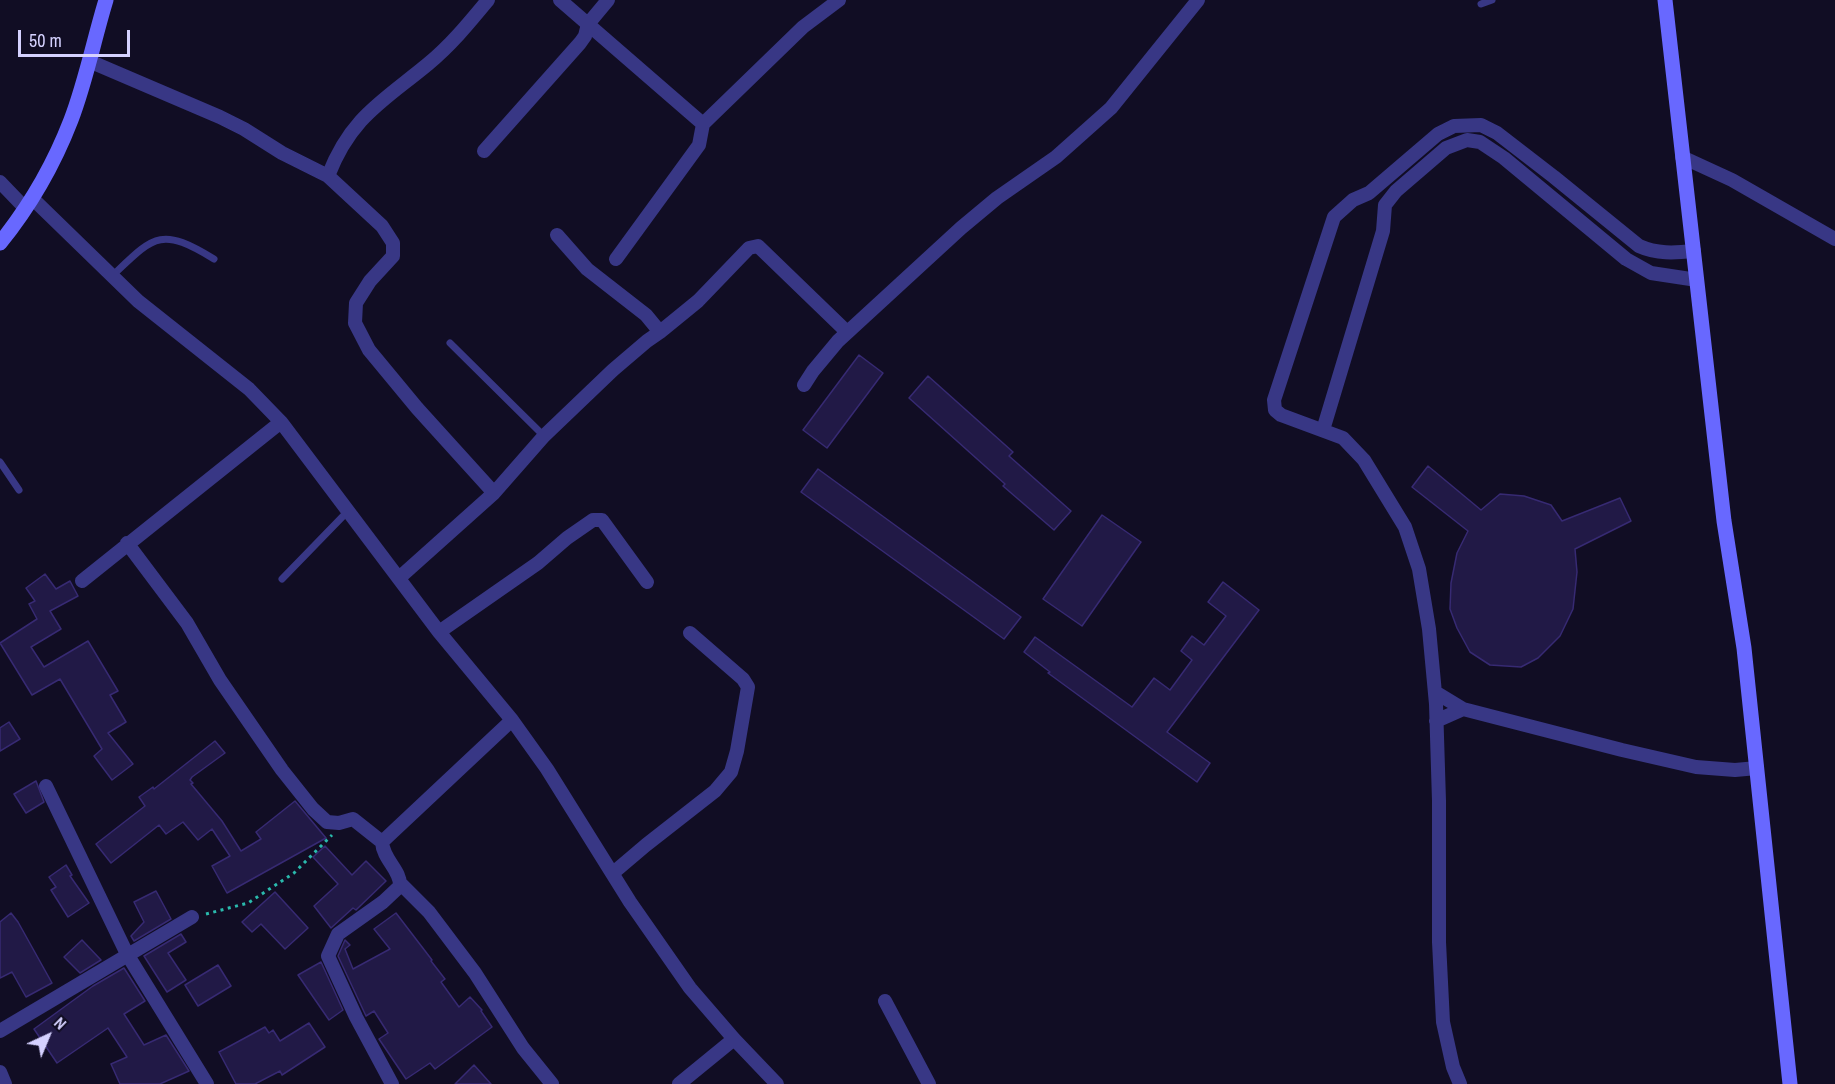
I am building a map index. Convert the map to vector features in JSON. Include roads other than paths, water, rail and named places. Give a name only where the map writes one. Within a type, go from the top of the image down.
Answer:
[{"type":"street","points":[[0,243],[29,203],[46,174],[72,119],[106,0]]},
{"type":"street","points":[[328,176],[336,156],[354,127],[371,109],[428,65],[457,39],[488,0]]},
{"type":"street","points":[[560,0],[703,124]]},
{"type":"street","points":[[484,151],[580,44],[588,24],[608,0]]},
{"type":"street","points":[[616,259],[699,145],[703,124],[803,27],[839,0]]},
{"type":"street","points":[[804,385],[813,371],[847,333],[961,228],[997,198],[1056,157],[1111,108],[1198,0]]},
{"type":"street","points":[[1665,0],[1724,521],[1744,648],[1790,1084]]},
{"type":"street","points":[[89,61],[236,125],[282,153],[328,176],[382,226],[393,243],[393,256],[370,281],[357,303],[355,323],[369,350],[417,408],[494,493]]},
{"type":"street","points":[[1460,1084],[1453,1067],[1442,1010],[1439,942],[1437,721],[1429,629],[1419,569],[1405,527],[1364,460],[1343,438],[1281,415],[1275,410],[1274,400],[1334,217],[1353,200],[1369,193],[1438,134],[1454,126],[1481,125],[1497,133],[1639,246],[1651,251],[1667,253],[1694,251]]},
{"type":"street","points":[[1323,430],[1383,231],[1385,205],[1396,190],[1446,148],[1467,140],[1480,142],[1504,158],[1626,259],[1652,273],[1697,280]]},
{"type":"street","points":[[1682,157],[1732,180],[1835,239]]},
{"type":"street","points":[[0,182],[29,203],[138,301],[249,389],[281,422],[439,632],[512,720],[547,768],[630,902],[690,988],[777,1084]]},
{"type":"street","points":[[557,236],[587,269],[646,315],[660,332]]},
{"type":"street","points":[[399,578],[494,493],[544,436],[613,370],[706,294],[749,249],[758,246],[847,333]]},
{"type":"street","points":[[82,581],[281,422]]},
{"type":"street","points":[[439,632],[594,520],[602,520],[647,582]]},
{"type":"street","points":[[127,543],[188,623],[220,680],[282,770],[313,809],[327,822],[338,823],[353,819],[382,842]]},
{"type":"street","points":[[613,873],[716,791],[731,772],[748,687],[690,633]]},
{"type":"street","points":[[1435,693],[1463,709],[1696,767],[1735,770],[1757,768]]},
{"type":"street","points":[[1437,721],[1463,709]]},
{"type":"street","points":[[392,1084],[366,1037],[328,956],[338,934],[398,890],[400,877],[382,850],[382,842],[512,720]]},
{"type":"street","points":[[46,786],[127,954],[207,1084]]},
{"type":"street","points":[[400,883],[429,912],[491,995],[523,1048],[552,1084]]},
{"type":"street","points":[[0,1031],[192,917]]},
{"type":"street","points":[[885,1001],[929,1084]]},
{"type":"street","points":[[679,1084],[734,1039]]},
{"type":"street","points":[[0,1072],[5,1084]]},
{"type":"lane","points":[[1481,4],[1492,0]]},
{"type":"lane","points":[[112,276],[145,244],[169,238],[190,244],[214,259]]},
{"type":"lane","points":[[450,343],[544,436]]},
{"type":"lane","points":[[0,462],[19,490]]},
{"type":"lane","points":[[282,579],[348,511]]}]
